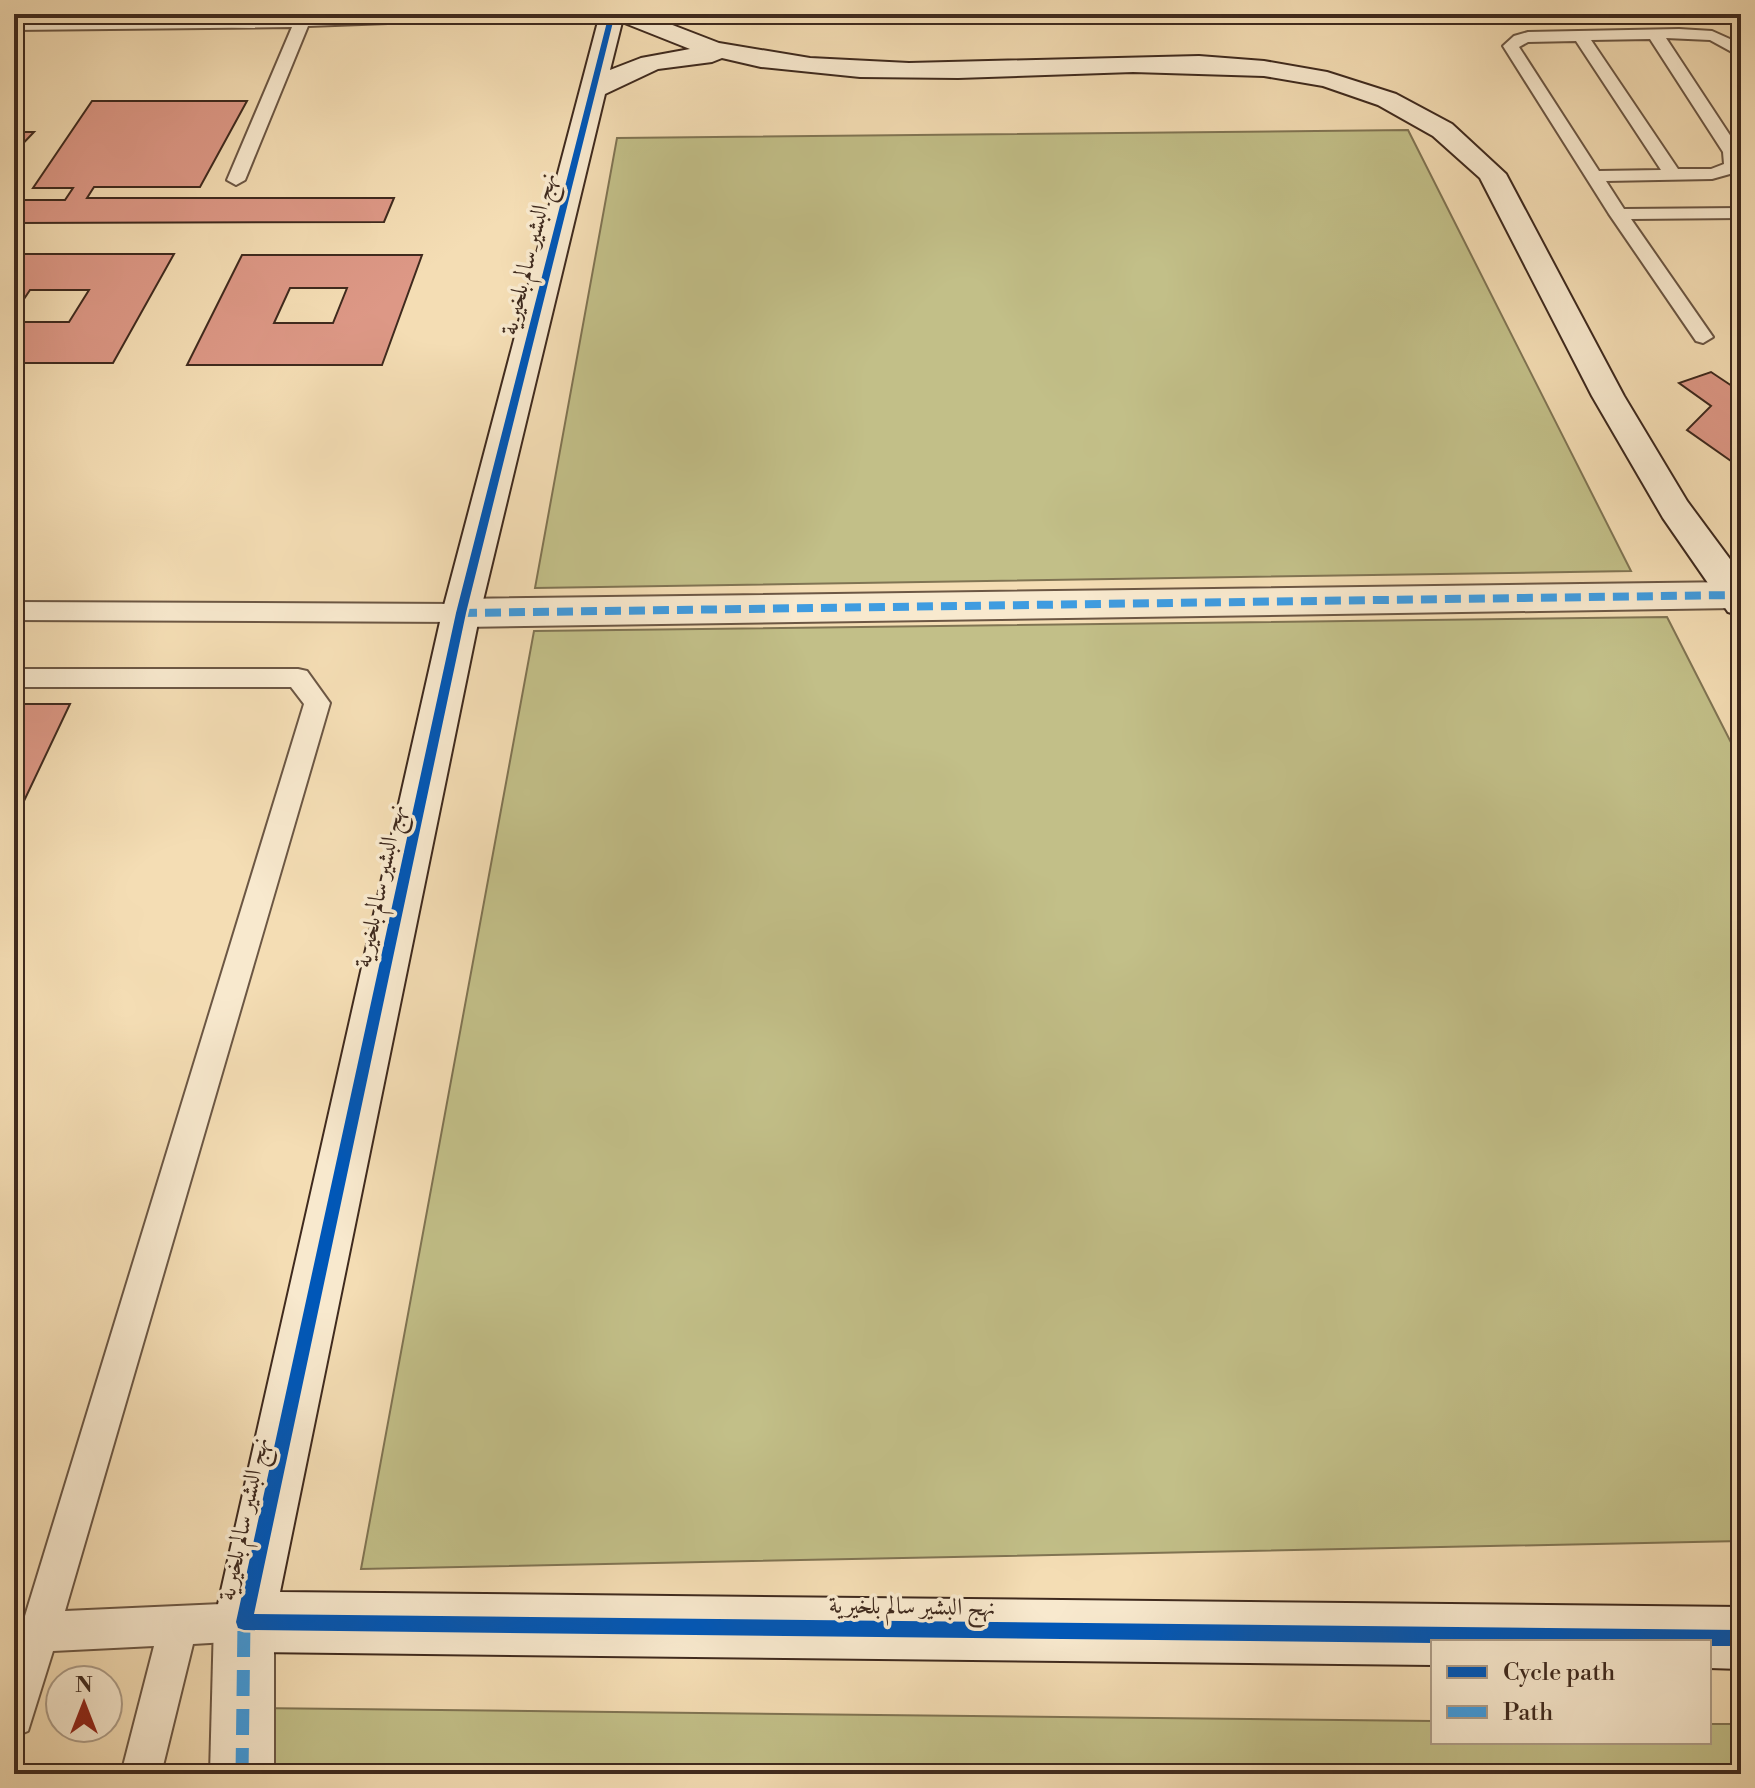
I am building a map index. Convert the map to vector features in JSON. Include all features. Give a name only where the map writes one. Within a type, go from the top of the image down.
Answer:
[{"type":"street","name":"نهج البشير سالم بلخيرية","points":[[242,1774],[244,1622],[461,613],[612,14]]},
{"type":"street","points":[[625,14],[678,40],[814,66],[891,71],[1144,62],[1266,67],[1356,89],[1408,109],[1470,149],[1492,174],[1608,396],[1675,509],[1738,598]]},
{"type":"street","points":[[671,14],[704,39],[735,52]]},
{"type":"street","points":[[594,90],[625,70],[646,63],[735,52]]},
{"type":"street","points":[[461,613],[1738,598]]},
{"type":"street","name":"نهج البشير سالم بلخيرية","points":[[244,1622],[1741,1638]]},
{"type":"lane","points":[[14,25],[495,14]]},
{"type":"lane","points":[[236,180],[303,18]]},
{"type":"lane","points":[[1596,176],[1712,174],[1731,168],[1735,161],[1655,34]]},
{"type":"lane","points":[[1703,337],[1618,214],[1511,46],[1519,39],[1528,37],[1716,34],[1730,40],[1741,52]]},
{"type":"lane","points":[[1581,37],[1674,176]]},
{"type":"lane","points":[[1618,214],[1741,213]]},
{"type":"lane","points":[[14,611],[461,613]]},
{"type":"lane","points":[[14,1717],[317,703],[298,678],[15,678]]},
{"type":"lane","points":[[41,1632],[244,1622]]},
{"type":"lane","points":[[141,1774],[178,1626]]},
{"type":"shaded area","points":[[1408,130],[1631,571],[535,588],[617,138]]},
{"type":"shaded area","points":[[1667,617],[1741,762],[1741,1541],[361,1569],[534,631]]},
{"type":"shaded area","points":[[249,1708],[1431,1721],[1431,1744],[1711,1744],[1711,1724],[1741,1724],[1741,1774],[236,1774]]},
{"type":"building","points":[[92,101],[247,101],[200,187],[94,187],[87,198],[394,198],[384,222],[14,223],[14,200],[65,200],[73,188],[33,188]]},
{"type":"building","points":[[14,132],[34,132],[14,153]]},
{"type":"building","points":[[14,254],[174,254],[113,363],[14,363],[14,322],[69,322],[89,290],[30,290],[14,314]]},
{"type":"building","points":[[242,255],[422,255],[382,365],[187,365]],"holes":[[[290,288],[347,288],[333,323],[274,323]]]},
{"type":"building","points":[[1711,372],[1732,386],[1741,375],[1741,452],[1731,461],[1687,430],[1711,406],[1679,383]]},
{"type":"building","points":[[14,704],[70,704],[14,822]]},
{"type":"marked path","points":[[461,613],[1735,595]]},
{"type":"marked path","points":[[242,1774],[244,1622]]},
{"type":"cycle path","points":[[612,14],[461,613],[244,1622],[1741,1638]]}]
